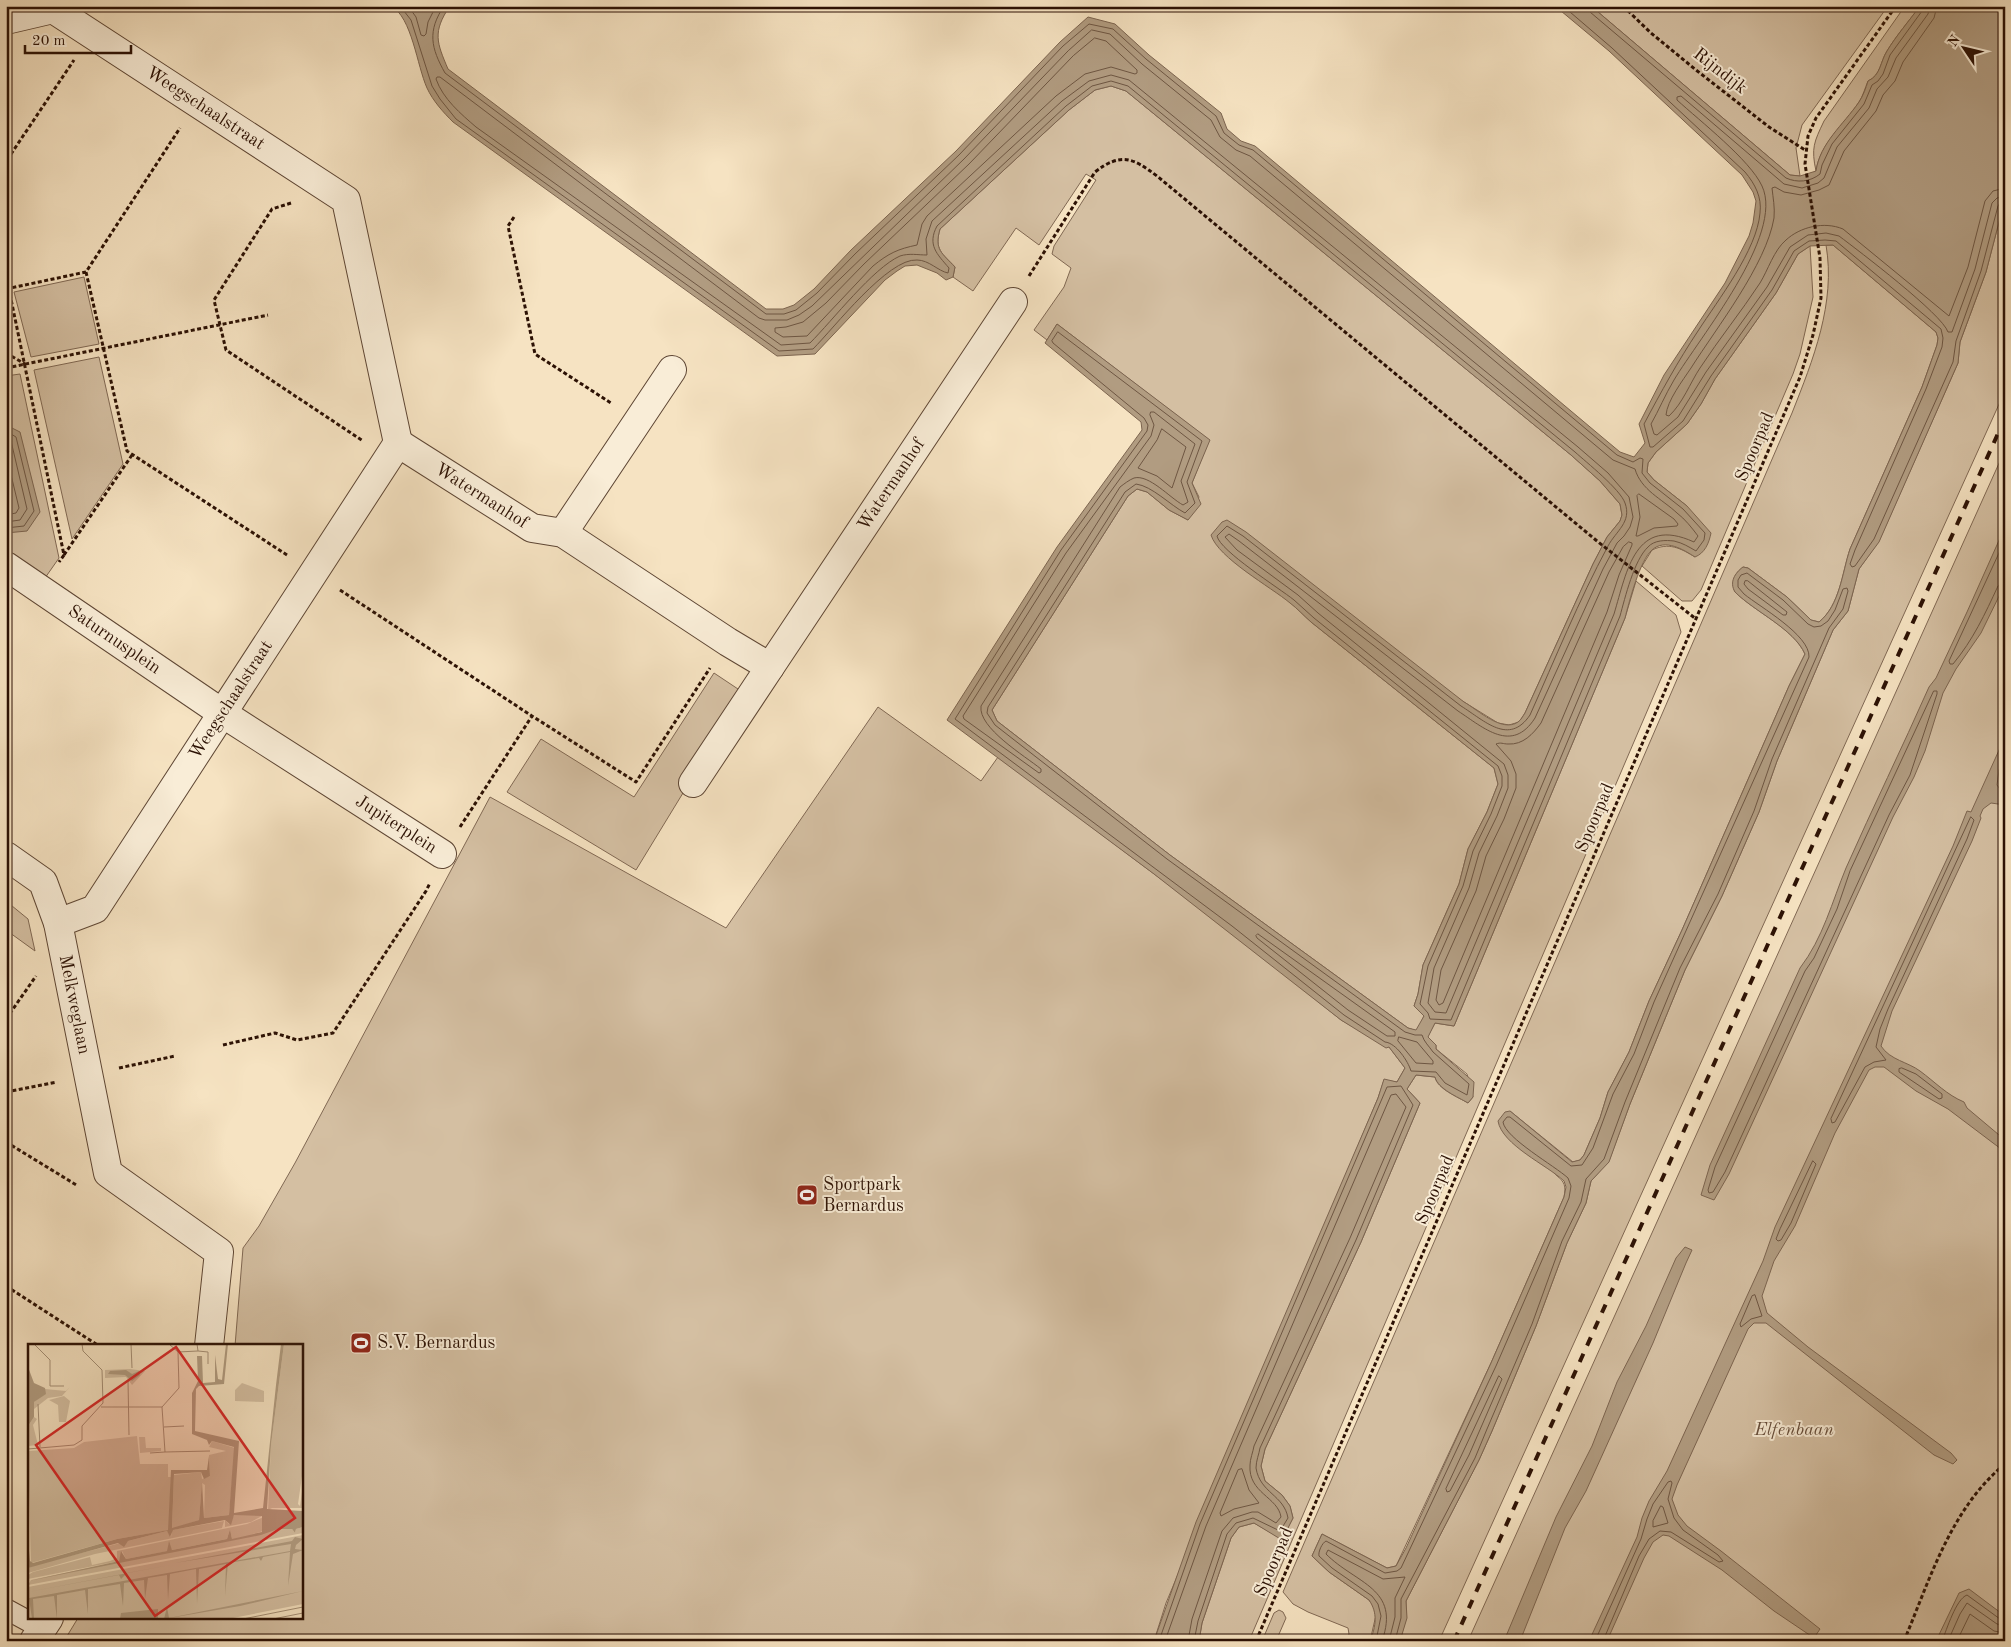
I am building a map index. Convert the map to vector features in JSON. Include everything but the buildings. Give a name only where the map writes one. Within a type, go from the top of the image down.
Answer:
[{"type":"street","points":[[6,20],[54,8]]},
{"type":"street","name":"Weegschaalstraat","points":[[54,8],[91,35],[346,200],[393,450],[95,909],[58,924]]},
{"type":"street","name":"Watermanhof","points":[[693,783],[1013,302]]},
{"type":"street","points":[[563,533],[672,370]]},
{"type":"street","name":"Watermanhof","points":[[393,450],[532,528],[563,533],[728,642],[770,667]]},
{"type":"street","name":"Saturnusplein","points":[[6,566],[222,713]]},
{"type":"street","name":"Jupiterplein","points":[[222,713],[442,854]]},
{"type":"street","name":"Melkweglaan","points":[[6,856],[44,882],[58,924],[108,1173]]},
{"type":"street","points":[[108,1173],[219,1252],[209,1344]]},
{"type":"lane","points":[[6,1609],[41,1629]]},
{"type":"path","name":"Rijndijk","points":[[1623,6],[1651,33],[1696,70],[1769,127],[1805,150]]},
{"type":"path","name":"Spoorpad","points":[[1256,1641],[1786,410],[1807,356],[1821,298],[1820,258],[1805,164],[1808,136],[1816,118],[1896,6]]},
{"type":"path","points":[[6,158],[9,157],[91,35]]},
{"type":"path","points":[[8,289],[86,272],[196,102]]},
{"type":"path","points":[[1013,302],[1096,172],[1113,161],[1132,160],[1157,176],[1598,541],[1696,619]]},
{"type":"path","points":[[333,192],[272,209],[214,300],[226,350],[393,450]]},
{"type":"path","points":[[514,217],[508,226],[535,354],[638,420]]},
{"type":"path","points":[[86,272],[127,451],[636,782],[728,642]]},
{"type":"path","points":[[6,275],[64,555]]},
{"type":"path","points":[[6,368],[268,315]]},
{"type":"path","points":[[6,353],[25,364]]},
{"type":"path","points":[[41,589],[132,455]]},
{"type":"path","points":[[442,854],[532,716]]},
{"type":"path","name":"Jupiterplein","points":[[222,1045],[275,1033],[297,1040],[333,1033],[426,891],[442,854]]},
{"type":"path","points":[[6,1142],[90,1194],[108,1173]]},
{"type":"path","points":[[6,1286],[96,1344]]},
{"type":"path","points":[[1904,1641],[1942,1552],[1966,1506],[1983,1484],[2005,1464]]},
{"type":"green space","points":[[1591,6],[1888,6],[1802,125],[1796,148],[1800,176],[1790,175]]},
{"type":"green space","points":[[1905,6],[1920,6],[1891,45],[1878,72],[1868,81],[1859,102],[1827,143],[1818,161],[1816,171],[1814,145],[1824,121]]},
{"type":"green space","points":[[1111,86],[1126,91],[1571,455],[1600,481],[1620,504],[1622,515],[1620,521],[1607,537],[1593,564],[1525,713],[1519,722],[1509,725],[1498,723],[1291,603],[1311,622],[1494,768],[1498,784],[1487,812],[1468,849],[1459,884],[1423,965],[1414,1006],[1424,1016],[1417,1031],[1408,1028],[1170,855],[997,721],[992,710],[1128,496],[1137,489],[1147,492],[1169,510],[1188,520],[1199,497],[1192,483],[1209,440],[1057,324],[1047,340],[1034,330],[1064,287],[1071,268],[1052,254],[1054,246],[1096,180],[1086,174],[1039,245],[1016,228],[973,291],[953,277],[955,267],[940,251],[939,247],[938,236],[940,229],[1069,110],[1095,90]]},
{"type":"green space","points":[[2005,199],[2005,391],[1439,1641],[1400,1641],[1406,1618],[1406,1601],[1492,1431],[1536,1326],[1567,1243],[1586,1203],[1591,1181],[1609,1161],[1630,1104],[1685,970],[1722,896],[1759,812],[1777,761],[1833,630],[1848,611],[1859,569],[1879,541],[1958,363],[1960,342],[1986,272]]},
{"type":"green space","points":[[1826,245],[1833,245],[1936,332],[1938,338],[1937,345],[1922,387],[1850,549],[1836,598],[1826,615],[1819,622],[1811,620],[1787,597],[1748,568],[1743,567],[1734,578],[1735,592],[1783,628],[1792,636],[1805,654],[1649,1001],[1629,1052],[1608,1092],[1600,1118],[1584,1155],[1580,1160],[1573,1162],[1510,1111],[1563,1182],[1565,1187],[1564,1197],[1491,1363],[1396,1566],[1387,1568],[1322,1534],[1312,1556],[1329,1572],[1369,1600],[1374,1607],[1376,1615],[1370,1641],[1347,1641],[1348,1628],[1293,1604],[1283,1592],[1792,413],[1808,373],[1821,331],[1828,288]]},
{"type":"green space","points":[[1810,246],[1813,297],[1800,354],[1793,374],[1701,590],[1692,601],[1682,601],[1642,566],[1652,550],[1664,546],[1674,547],[1695,557],[1687,506],[1654,480],[1647,472],[1648,463],[1656,452],[1687,424],[1715,379],[1776,293],[1798,254]]},
{"type":"green space","points":[[84,277],[99,344],[31,357],[14,292]]},
{"type":"green space","points":[[99,357],[123,464],[72,539],[34,370]]},
{"type":"green space","points":[[20,374],[59,558],[45,578],[6,554],[6,376]]},
{"type":"green space","name":"Elfenbaan","points":[[2005,450],[2005,1641],[1468,1641]]},
{"type":"green space","points":[[1636,581],[1676,615],[1681,632],[1249,1641],[1199,1641],[1202,1623],[1231,1538],[1239,1527],[1254,1523],[1282,1539],[1293,1518],[1290,1506],[1282,1495],[1265,1481],[1261,1466],[1265,1449],[1361,1242],[1420,1103],[1407,1089],[1416,1075],[1435,1077],[1444,1089],[1468,1103],[1473,1097],[1467,1074],[1436,1049],[1436,1045],[1427,1038],[1435,1023],[1454,1026],[1625,618]]},
{"type":"green space","points":[[714,673],[744,693],[636,870],[507,792],[541,739],[634,797]]},
{"type":"green space","name":"Sportpark Bernardus","points":[[878,707],[981,781],[998,757],[1229,930],[1341,1020],[1389,1047],[1405,1068],[1397,1082],[1384,1080],[1166,1603],[1154,1641],[64,1641],[77,1620],[302,1620],[302,1344],[235,1344],[243,1248],[259,1226],[295,1163],[490,797],[726,928]]},
{"type":"green space","points":[[6,901],[28,919],[35,951],[6,930]]},
{"type":"green space","points":[[1279,1610],[1283,1612],[1286,1618],[1276,1641],[1262,1641],[1274,1613]]},
{"type":"water","points":[[391,6],[450,6],[441,23],[438,38],[448,69],[766,309],[783,309],[794,305],[814,289],[851,250],[956,151],[1060,42],[1088,17],[1115,24],[1149,55],[1221,113],[1227,129],[1241,141],[1255,146],[1620,452],[1634,457],[1645,443],[1639,424],[1664,375],[1725,283],[1749,236],[1756,201],[1753,192],[1742,175],[1609,51],[1555,6],[1591,6],[1790,175],[1800,176],[1816,171],[1818,161],[1827,143],[1859,102],[1868,81],[1878,72],[1885,55],[1898,34],[1920,6],[2005,6],[2005,199],[1986,272],[1960,342],[1958,363],[1879,542],[1859,569],[1848,611],[1833,630],[1777,761],[1759,812],[1722,896],[1685,970],[1630,1104],[1609,1162],[1591,1181],[1586,1203],[1567,1243],[1536,1326],[1492,1431],[1406,1601],[1407,1618],[1400,1641],[1370,1641],[1374,1630],[1375,1615],[1369,1600],[1329,1572],[1312,1556],[1322,1534],[1387,1568],[1396,1566],[1406,1548],[1491,1363],[1564,1197],[1566,1187],[1564,1181],[1516,1146],[1501,1130],[1498,1121],[1505,1112],[1510,1111],[1572,1162],[1580,1160],[1584,1155],[1600,1118],[1608,1092],[1629,1052],[1649,1001],[1805,654],[1800,645],[1783,629],[1735,592],[1733,588],[1734,578],[1743,567],[1748,568],[1787,597],[1811,620],[1819,622],[1826,615],[1836,598],[1850,549],[1922,387],[1937,345],[1938,338],[1936,332],[1833,245],[1810,246],[1798,254],[1776,293],[1715,379],[1687,424],[1656,452],[1648,463],[1647,472],[1654,480],[1687,506],[1711,533],[1708,544],[1695,557],[1674,546],[1663,545],[1652,550],[1643,563],[1625,618],[1454,1026],[1435,1023],[1428,1037],[1436,1045],[1436,1049],[1474,1082],[1473,1097],[1468,1103],[1444,1089],[1435,1077],[1416,1075],[1407,1089],[1420,1103],[1361,1242],[1265,1449],[1261,1466],[1265,1481],[1282,1495],[1290,1506],[1293,1518],[1282,1540],[1254,1523],[1239,1527],[1231,1538],[1202,1623],[1199,1641],[1154,1641],[1196,1522],[1378,1098],[1384,1079],[1397,1082],[1405,1068],[1389,1047],[1386,1048],[1341,1020],[1154,874],[947,720],[1057,547],[1142,430],[1141,422],[1045,343],[1057,324],[1210,440],[1192,483],[1201,504],[1188,520],[1169,510],[1147,492],[1137,489],[1128,496],[992,710],[997,721],[1170,855],[1408,1028],[1416,1030],[1424,1016],[1414,1006],[1423,965],[1459,884],[1468,849],[1487,812],[1498,784],[1494,768],[1311,622],[1293,605],[1246,572],[1224,553],[1211,535],[1222,522],[1227,520],[1246,532],[1464,702],[1498,723],[1512,725],[1519,721],[1525,713],[1593,564],[1607,537],[1620,521],[1622,515],[1620,504],[1600,481],[1571,455],[1126,91],[1111,86],[1095,90],[1069,110],[940,229],[938,242],[940,251],[955,267],[953,277],[946,280],[937,273],[917,265],[905,266],[885,280],[815,354],[777,356],[453,122],[429,93],[409,31],[404,20]]},
{"type":"water","points":[[6,425],[20,432],[40,512],[27,531],[6,533]]},
{"type":"water","points":[[2005,527],[2005,584],[1981,633],[1956,669],[1943,693],[1925,751],[1914,777],[1893,817],[1729,1174],[1714,1200],[1701,1195],[1710,1165],[1800,968],[1821,932],[1856,845],[1929,687],[1936,678],[1967,612]]},
{"type":"water","points":[[2005,737],[2005,754],[1999,770],[1997,785],[2005,796],[2005,805],[1991,803],[1983,809],[1972,841],[1892,1011],[1881,1046],[1889,1055],[1915,1068],[1964,1102],[1967,1108],[2005,1140],[2005,1152],[1948,1109],[1916,1091],[1884,1067],[1875,1067],[1869,1070],[1835,1133],[1795,1226],[1774,1261],[1762,1296],[1767,1313],[1808,1347],[1951,1453],[1957,1460],[1953,1464],[1934,1455],[1766,1323],[1754,1323],[1748,1329],[1672,1499],[1678,1515],[1687,1526],[1820,1629],[1814,1638],[1774,1611],[1722,1570],[1669,1536],[1663,1535],[1653,1542],[1644,1558],[1607,1641],[1589,1641],[1637,1537],[1649,1501],[1667,1471],[1763,1261],[1775,1227],[1953,846],[1967,811],[1971,812]]},
{"type":"water","points":[[1685,1247],[1692,1250],[1653,1343],[1586,1491],[1565,1528],[1520,1641],[1504,1641],[1556,1517],[1592,1446],[1617,1382],[1646,1326],[1676,1258]]},
{"type":"water","points":[[1969,1589],[2005,1616],[2005,1641],[1936,1641],[1959,1593]]},
{"type":"railway","points":[[1454,1641],[2005,418]]},
{"type":"place","name":"Sportpark Bernardus","points":[[807,1195]]},
{"type":"place","name":"S.V. Bernardus","points":[[361,1343]]}]
